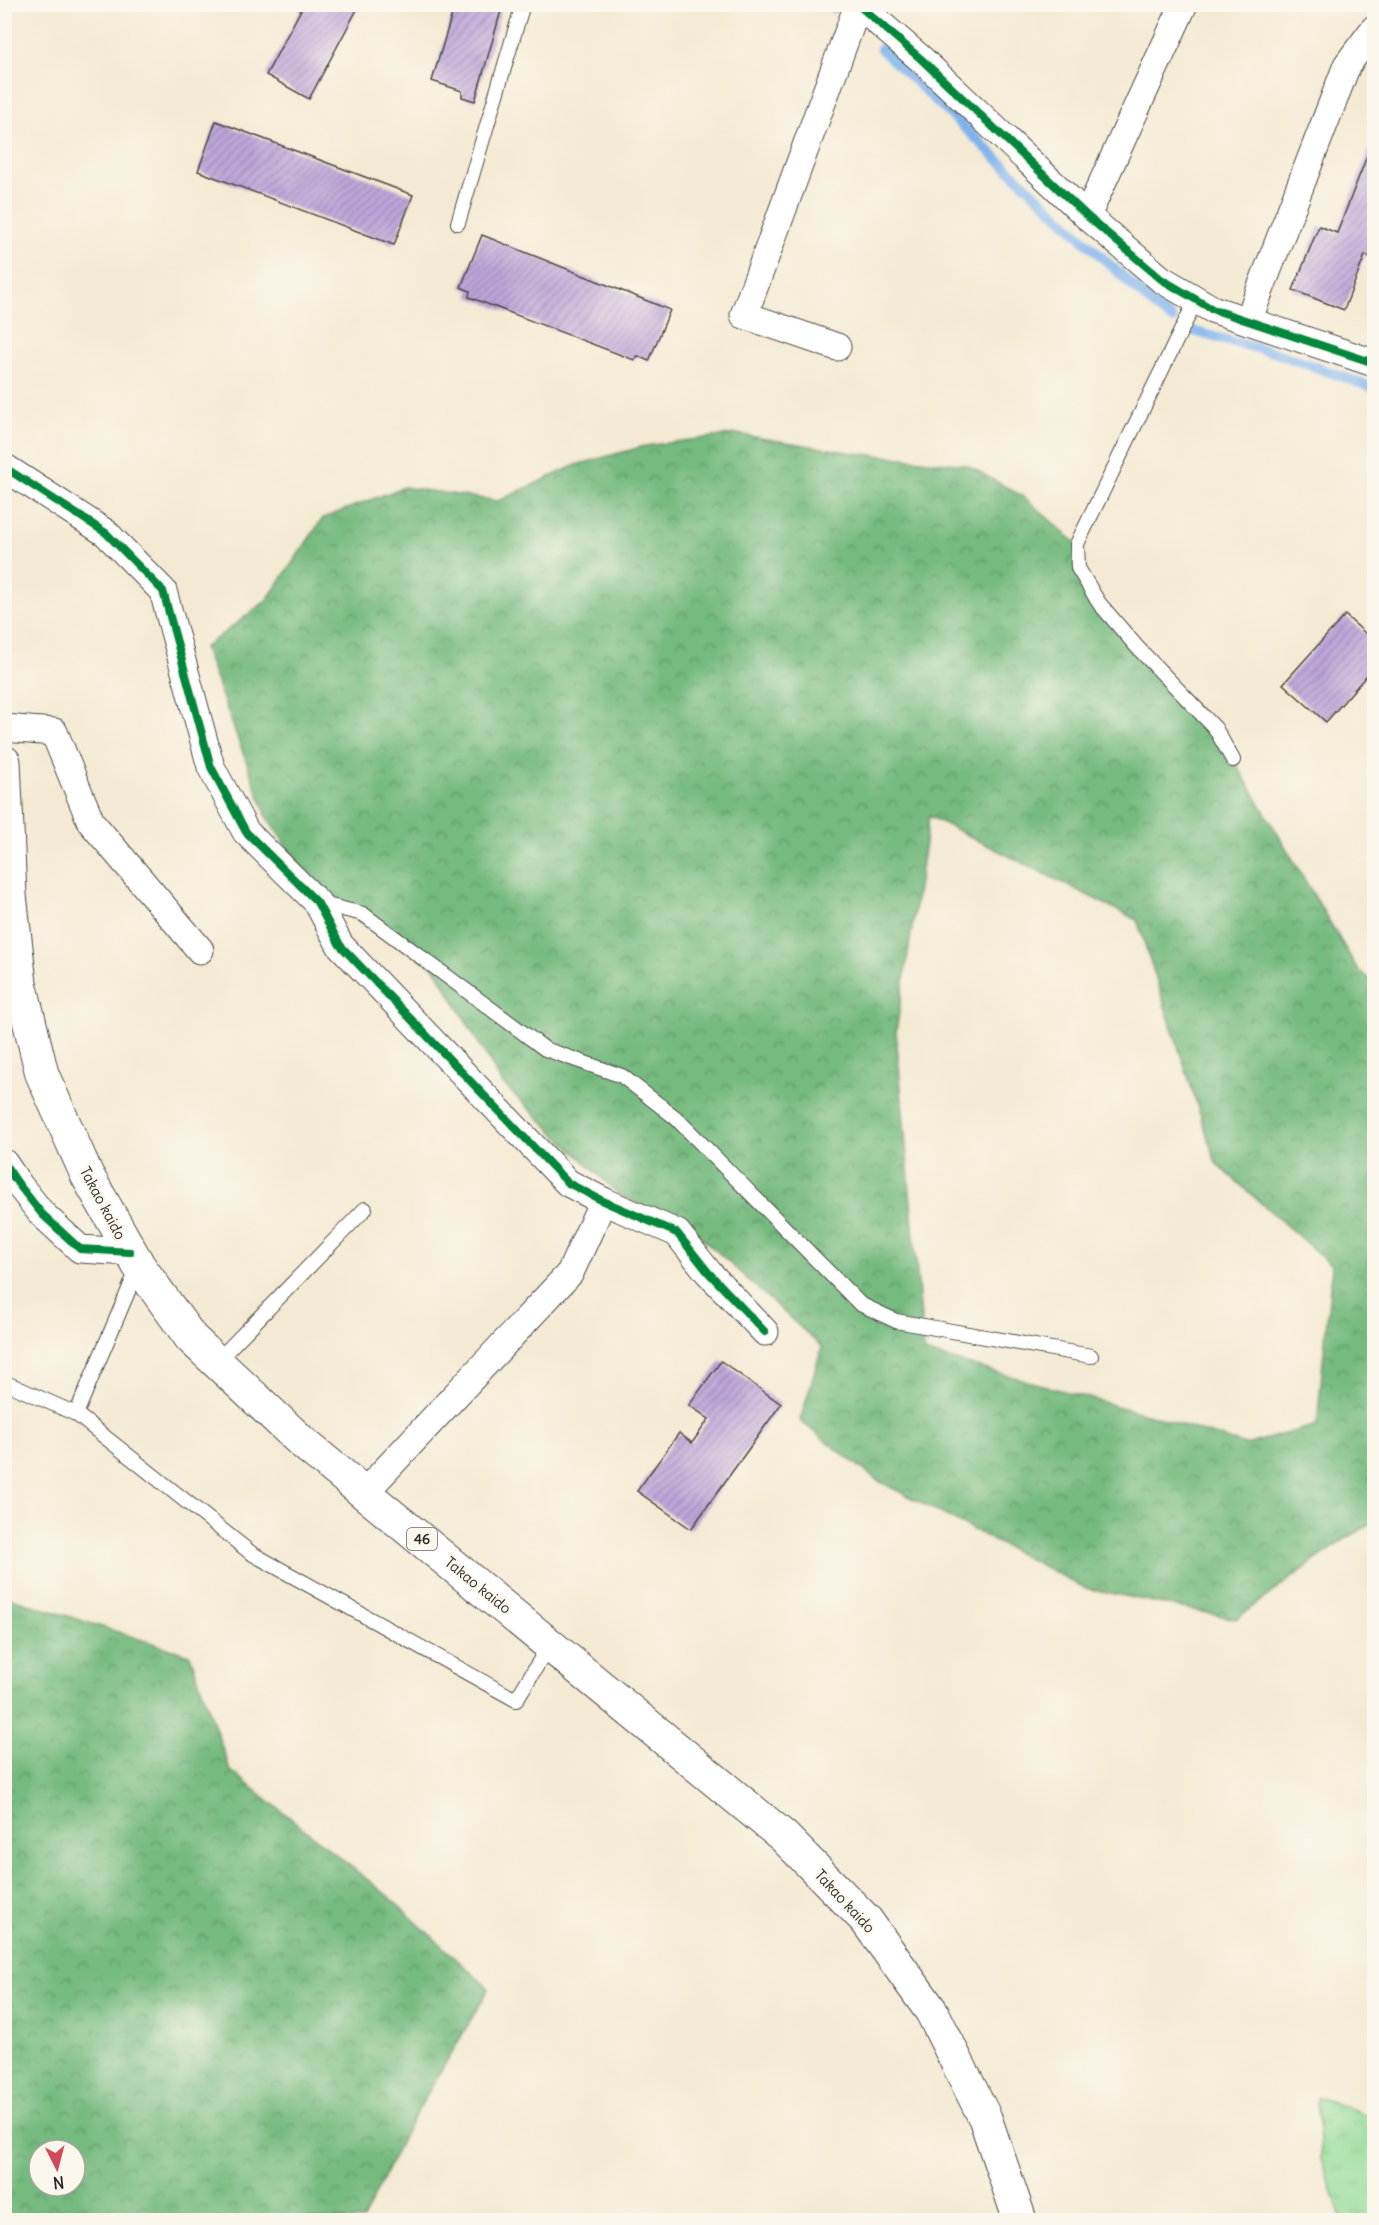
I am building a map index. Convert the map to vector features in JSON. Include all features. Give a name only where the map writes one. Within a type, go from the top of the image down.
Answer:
[{"type":"main road","name":"Takao kaido","points":[[4,762],[12,989],[42,1074],[87,1175],[135,1259],[191,1338],[302,1442],[783,1836],[866,1920],[932,2012],[985,2118],[1020,2220]]},
{"type":"street","points":[[1087,216],[1184,4]]},
{"type":"street","points":[[837,347],[744,315],[858,5],[921,59],[1087,216],[1161,279],[1212,309],[1374,363]]},
{"type":"street","points":[[1248,321],[1347,65],[1374,29]]},
{"type":"street","points":[[4,467],[106,533],[163,591],[211,767],[246,832],[317,902],[340,945],[568,1183],[677,1233],[708,1272],[765,1332]]},
{"type":"street","points":[[4,728],[54,732],[91,822],[200,950]]},
{"type":"street","points":[[4,1163],[42,1214],[80,1249],[135,1259]]},
{"type":"street","points":[[364,1492],[570,1273],[603,1201]]},
{"type":"lane","points":[[458,223],[523,4]]},
{"type":"lane","points":[[1196,300],[1077,544],[1078,568],[1099,603],[1137,647],[1215,728],[1233,760]]},
{"type":"lane","points":[[317,902],[363,914],[544,1049],[622,1076],[676,1118],[860,1304],[896,1321],[1091,1356]]},
{"type":"lane","points":[[217,1361],[365,1209]]},
{"type":"lane","points":[[76,1414],[135,1259]]},
{"type":"lane","points":[[4,1382],[76,1414],[251,1553],[516,1700],[550,1644]]},
{"type":"green space","points":[[736,434],[854,453],[967,465],[1024,497],[1077,544],[1078,568],[1099,603],[1215,728],[1358,970],[1374,982],[1374,1522],[1342,1541],[1236,1619],[1085,1588],[877,1480],[800,1421],[822,1347],[690,1227],[622,1197],[502,1083],[435,968],[319,896],[267,817],[204,648],[267,600],[323,518],[404,487],[498,501],[576,465],[645,446]],"holes":[[[929,816],[1137,920],[1216,1163],[1332,1266],[1317,1425],[1245,1445],[1160,1418],[924,1352],[896,1032]]]},
{"type":"green space","points":[[5,1596],[190,1655],[230,1770],[388,1896],[489,1989],[408,2127],[363,2220],[5,2220]]},
{"type":"green space","points":[[1317,2097],[1374,2117],[1374,2220],[1342,2220],[1321,2158]]},
{"type":"building","points":[[304,4],[360,4],[309,99],[266,75]]},
{"type":"building","points":[[455,4],[503,4],[475,101],[462,97],[462,91],[432,81]]},
{"type":"building","points":[[216,121],[413,195],[394,245],[198,171]]},
{"type":"building","points":[[1374,138],[1374,259],[1365,255],[1344,310],[1293,290],[1319,226],[1337,233]]},
{"type":"building","points":[[482,235],[670,310],[649,361],[638,356],[634,360],[469,297],[470,291],[461,287]]},
{"type":"building","points":[[1345,615],[1374,641],[1374,667],[1326,722],[1283,684]]},
{"type":"building","points":[[721,1361],[781,1404],[691,1529],[637,1491],[679,1433],[692,1443],[709,1419],[689,1405]]},
{"type":"waterway","points":[[829,4],[833,8]]},
{"type":"waterway","points":[[881,49],[1155,307],[1172,319]]},
{"type":"waterway","points":[[1196,332],[1276,353],[1374,388]]},
{"type":"cycle path","points":[[857,4],[921,59],[1087,216],[1161,279],[1212,309],[1374,363]]},
{"type":"cycle path","points":[[4,467],[106,533],[163,591],[211,767],[246,832],[317,902],[340,945],[568,1183],[677,1233],[708,1272],[765,1332]]},
{"type":"cycle path","points":[[4,1163],[42,1214],[80,1249],[130,1252]]}]
